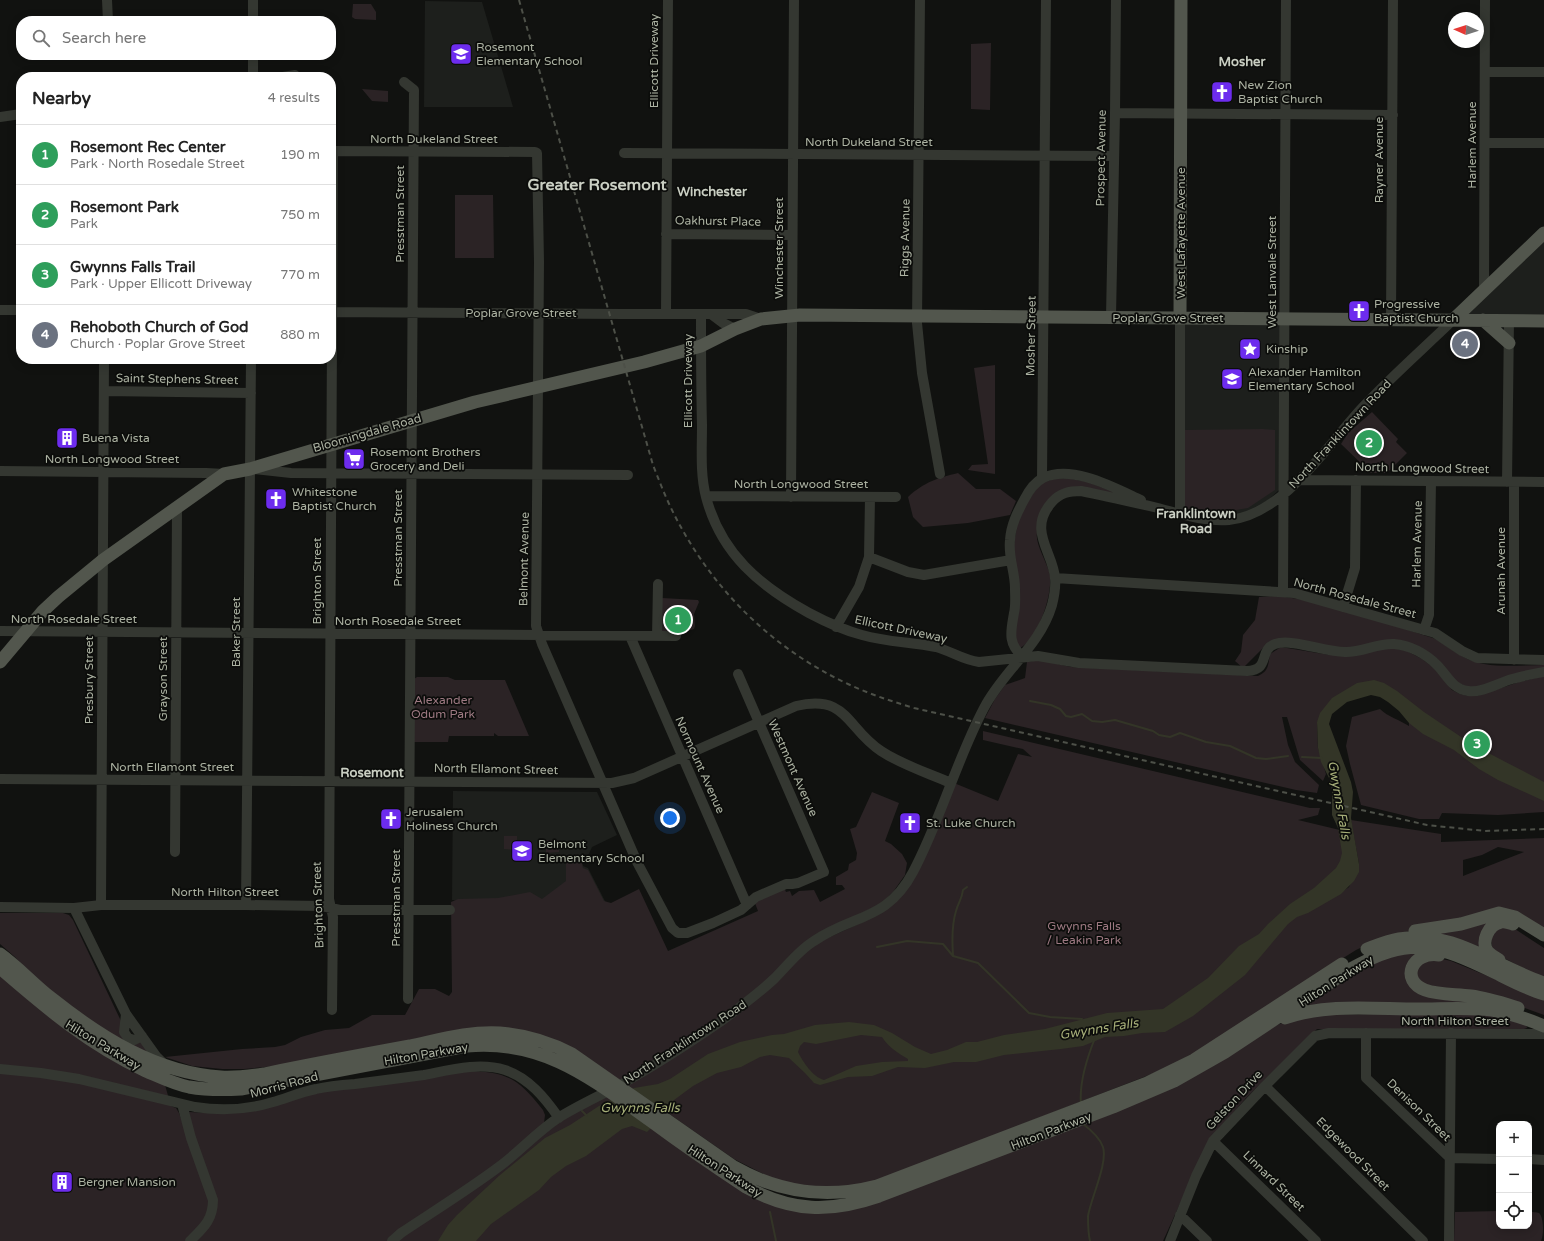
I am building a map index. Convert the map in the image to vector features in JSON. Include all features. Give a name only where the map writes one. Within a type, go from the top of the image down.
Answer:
[{"type":"main road","name":"West Lafayette Avenue","points":[[1180,317],[1181,0]]},
{"type":"main road","name":"North Franklintown Road","points":[[1452,320],[1544,233]]},
{"type":"main road","name":"Poplar Grove Street","points":[[792,314],[1544,321]]},
{"type":"main road","name":"Bloomingdale Road","points":[[0,662],[43,611],[58,597],[103,560],[224,474],[250,469],[475,402],[606,372],[701,346],[761,319],[792,314]]},
{"type":"main road","points":[[1483,320],[1509,343]]},
{"type":"main road","points":[[1383,943],[1406,934],[1461,924],[1499,913],[1515,917],[1544,935]]},
{"type":"main road","points":[[1517,972],[1489,953],[1485,942],[1489,929],[1502,921],[1512,924],[1544,943]]},
{"type":"main road","name":"Hilton Parkway","points":[[1111,1103],[1194,1060],[1345,962],[1366,950],[1383,943],[1417,937],[1445,940],[1463,946],[1517,972],[1544,983]]},
{"type":"main road","name":"Hilton Parkway","points":[[0,954],[50,997],[92,1029],[134,1053],[167,1067],[193,1074],[222,1077],[239,1077],[264,1074],[482,1033],[499,1033],[536,1038],[553,1044],[572,1054],[600,1079],[666,1125],[746,1187],[763,1196],[782,1202],[821,1208],[861,1202],[1060,1122],[1111,1103],[1150,1093],[1198,1069],[1369,958],[1385,952],[1416,947],[1430,948],[1452,953],[1544,994]]},
{"type":"main road","points":[[1476,964],[1442,955],[1427,954],[1417,959],[1411,974],[1416,984],[1426,990],[1486,999],[1544,1018]]},
{"type":"main road","name":"Hilton Parkway","points":[[0,968],[64,1022],[111,1053],[154,1075],[188,1087],[221,1090],[241,1089],[445,1050],[482,1045],[533,1051],[600,1079]]},
{"type":"main road","points":[[1268,1024],[1301,1013],[1322,1009],[1475,1009],[1503,1012],[1544,1026]]},
{"type":"street","points":[[107,0],[108,16]]},
{"type":"street","points":[[253,0],[253,16]]},
{"type":"street","name":"Ellicott Driveway","points":[[666,314],[668,0]]},
{"type":"street","name":"Winchester Street","points":[[791,497],[794,0]]},
{"type":"street","name":"Riggs Avenue","points":[[920,0],[917,316],[922,373],[940,474]]},
{"type":"street","name":"Mosher Street","points":[[1042,478],[1046,0]]},
{"type":"street","name":"Prospect Avenue","points":[[1111,317],[1116,0]]},
{"type":"street","name":"West Lanvale Street","points":[[1283,592],[1286,0]]},
{"type":"street","name":"Rayner Avenue","points":[[1391,319],[1393,0]]},
{"type":"street","name":"Harlem Avenue","points":[[1484,290],[1485,0]]},
{"type":"street","points":[[253,60],[253,72]]},
{"type":"street","points":[[1485,72],[1544,72]]},
{"type":"street","name":"Presstman Street","points":[[404,82],[414,90],[408,999]]},
{"type":"street","points":[[1115,113],[1393,115]]},
{"type":"street","points":[[0,117],[16,115]]},
{"type":"street","points":[[1485,143],[1544,143]]},
{"type":"street","name":"North Dukeland Street","points":[[336,151],[537,153]]},
{"type":"street","name":"North Dukeland Street","points":[[624,152],[1114,156]]},
{"type":"street","name":"Belmont Avenue","points":[[537,153],[539,187],[539,387],[536,626],[538,635],[637,862],[672,928],[678,933],[687,933],[741,910],[747,905]]},
{"type":"street","name":"Oakhurst Place","points":[[666,234],[792,236]]},
{"type":"street","points":[[0,310],[16,310]]},
{"type":"street","name":"Poplar Grove Street","points":[[336,312],[746,314],[761,319]]},
{"type":"street","points":[[706,314],[735,330]]},
{"type":"street","name":"Ellicott Driveway","points":[[706,314],[701,346],[702,470],[706,496],[714,522],[725,542],[746,569],[770,590],[836,627],[876,639],[937,648],[970,661],[988,662],[1038,656],[1083,663],[1247,672],[1258,670],[1261,667],[1267,650],[1279,643],[1346,652],[1389,644],[1402,645],[1422,654],[1438,666],[1453,685],[1467,691],[1474,692],[1513,679],[1544,672]]},
{"type":"street","name":"West Lafayette Avenue","points":[[1180,317],[1180,514]]},
{"type":"street","name":"North Franklintown Road","points":[[392,1241],[401,1233],[500,1166],[558,1118],[637,1075],[717,1024],[760,992],[814,941],[884,908],[894,900],[907,883],[920,859],[973,730],[990,697],[998,685],[1023,657],[1048,616],[1054,595],[1056,578],[1044,546],[1042,529],[1045,512],[1056,498],[1064,493],[1081,491],[1180,514],[1218,520],[1241,518],[1255,512],[1284,493],[1300,480],[1362,408],[1452,320]]},
{"type":"street","name":"Arunah Avenue","points":[[1509,320],[1514,660]]},
{"type":"street","name":"Presbury Street","points":[[101,905],[104,364]]},
{"type":"street","name":"Baker Street","points":[[246,905],[251,364]]},
{"type":"street","name":"Brighton Street","points":[[331,364],[329,899],[333,917],[332,1010]]},
{"type":"street","name":"Saint Stephens Street","points":[[104,392],[251,393]]},
{"type":"street","points":[[250,469],[291,473],[331,474],[628,475]]},
{"type":"street","name":"North Longwood Street","points":[[0,471],[224,474]]},
{"type":"street","name":"North Franklintown Road","points":[[1042,478],[1064,474],[1082,476],[1126,493],[1158,509]]},
{"type":"street","points":[[1023,657],[1016,651],[1011,633],[1015,604],[1015,586],[1010,540],[1014,520],[1030,490],[1042,478]]},
{"type":"street","name":"North Longwood Street","points":[[1300,480],[1544,482]]},
{"type":"street","points":[[1343,607],[1355,568],[1356,480]]},
{"type":"street","name":"Harlem Avenue","points":[[1424,630],[1429,615],[1431,481]]},
{"type":"street","name":"North Longwood Street","points":[[706,496],[896,498]]},
{"type":"street","points":[[836,627],[859,588],[869,557],[870,497]]},
{"type":"street","name":"Grayson Street","points":[[175,852],[177,507]]},
{"type":"street","points":[[869,557],[908,572],[924,575],[1011,560]]},
{"type":"street","name":"North Rosedale Street","points":[[1056,578],[1294,593],[1435,633],[1462,651],[1478,658],[1544,660]]},
{"type":"street","points":[[657,636],[658,584]]},
{"type":"street","name":"North Rosedale Street","points":[[0,632],[676,636]]},
{"type":"street","name":"Normount Avenue","points":[[630,636],[747,905]]},
{"type":"street","name":"Westmont Avenue","points":[[738,674],[824,872],[798,883],[786,884],[756,897],[747,905]]},
{"type":"street","name":"North Ellamont Street","points":[[0,779],[330,782],[409,781],[602,784],[634,778],[796,706],[814,703],[830,705],[846,715],[872,744],[890,756],[951,783]]},
{"type":"street","name":"North Hilton Street","points":[[0,907],[74,908],[101,905],[246,905],[322,906],[340,910],[450,910]]},
{"type":"street","points":[[74,908],[126,1014],[125,1035],[134,1040],[142,1036],[156,1056],[167,1067]]},
{"type":"street","name":"Gelston Drive","points":[[1170,1241],[1196,1176],[1213,1140],[1315,1036],[1329,1033],[1366,1033]]},
{"type":"street","name":"North Hilton Street","points":[[1366,1033],[1544,1034]]},
{"type":"street","name":"Denison Street","points":[[1366,1033],[1366,1078],[1450,1158],[1496,1159]]},
{"type":"street","points":[[1449,1241],[1451,1033]]},
{"type":"street","name":"Morris Road","points":[[0,1069],[79,1079],[211,1110],[258,1106],[317,1088],[483,1067],[506,1071],[527,1082],[546,1101],[558,1118]]},
{"type":"street","name":"Edgewood Street","points":[[1265,1086],[1423,1241]]},
{"type":"street","points":[[182,1104],[191,1138],[213,1200],[213,1210],[210,1218],[204,1228],[190,1241]]},
{"type":"street","name":"Linnard Street","points":[[1213,1140],[1316,1241]]},
{"type":"street","points":[[1532,1159],[1544,1160]]},
{"type":"street","points":[[1180,1215],[1207,1241]]},
{"type":"shaded area","name":"Rosemont Elementary School","points":[[425,1],[482,2],[513,107],[424,107]]},
{"type":"shaded area","points":[[1544,240],[1544,316],[1466,316]]},
{"type":"shaded area","name":"Alexander Hamilton Elementary School","points":[[1185,324],[1278,325],[1280,328],[1279,490],[1267,501],[1241,514],[1217,515],[1184,511]]},
{"type":"shaded area","name":"Belmont Elementary School","points":[[453,791],[597,792],[617,835],[592,847],[588,856],[581,855],[583,866],[588,868],[607,905],[501,904],[452,900]]},
{"type":"green space","points":[[353,4],[371,4],[376,12],[376,20],[355,19],[352,17]]},
{"type":"green space","points":[[991,43],[990,110],[971,109],[971,44]]},
{"type":"green space","points":[[362,89],[388,91],[388,102],[372,101]]},
{"type":"green space","points":[[455,195],[493,195],[494,258],[455,258]]},
{"type":"green space","points":[[995,365],[995,474],[968,470],[972,465],[988,464],[974,368]]},
{"type":"green space","points":[[1372,412],[1398,439],[1396,442],[1407,453],[1387,473],[1371,473],[1341,444],[1348,433]]},
{"type":"green space","points":[[1184,430],[1275,430],[1275,490],[1248,508],[1218,513],[1184,511]]},
{"type":"green space","points":[[958,473],[976,489],[1000,489],[1016,501],[1010,515],[968,523],[923,527],[913,517],[908,497],[932,481]]},
{"type":"green space","points":[[1066,478],[1088,482],[1126,497],[1056,494],[1037,533],[1039,547],[1049,571],[1050,590],[1044,614],[1039,625],[1027,643],[1020,648],[1016,646],[1013,549],[1019,515],[1036,489],[1043,483],[1053,479]]},
{"type":"green space","points":[[1275,596],[1315,602],[1375,619],[1433,638],[1462,656],[1481,663],[1502,666],[1544,665],[1544,668],[1477,687],[1467,687],[1457,682],[1401,640],[1349,649],[1267,644],[1243,668],[1235,661],[1241,652],[1243,635],[1255,620],[1259,597]]},
{"type":"green space","points":[[662,598],[698,600],[699,602],[694,614],[694,629],[681,633],[661,633]]},
{"type":"green space","points":[[1281,647],[1330,655],[1389,647],[1407,651],[1422,659],[1434,668],[1452,690],[1468,696],[1477,696],[1519,682],[1544,676],[1544,812],[1498,815],[1442,813],[1439,819],[1419,819],[1361,805],[1346,746],[1352,717],[1380,709],[1409,726],[1409,712],[1383,693],[1361,689],[1317,722],[1318,748],[1326,774],[1323,781],[1300,760],[1287,717],[1282,717],[1288,745],[1295,762],[1319,785],[1317,793],[1296,790],[985,718],[995,699],[1005,685],[1025,678],[1027,662],[1040,660],[1071,667],[1258,676],[1266,670],[1270,654]]},
{"type":"green space","name":"Alexander Odum Park","points":[[417,677],[448,677],[455,680],[505,680],[529,736],[498,736],[494,733],[494,736],[449,736],[448,742],[413,742],[414,679]]},
{"type":"green space","name":"Gwynns Falls / Leakin Park","points":[[983,731],[1310,808],[1320,808],[1318,815],[1298,820],[1344,831],[1348,874],[1333,898],[1349,887],[1359,864],[1351,820],[1441,834],[1441,842],[1544,838],[1544,929],[1520,913],[1441,925],[1395,934],[1373,942],[1356,950],[1207,1046],[1162,1070],[876,1181],[839,1188],[783,1184],[734,1159],[626,1084],[659,1065],[814,945],[869,919],[899,899],[954,783],[998,801],[1018,754],[1032,757],[1023,749],[983,740]],"holes":[[[1498,847],[1524,852],[1463,876],[1463,860],[1482,855]]]},
{"type":"green space","points":[[872,792],[899,803],[885,841],[891,844],[902,854],[907,863],[905,875],[893,892],[881,904],[849,919],[766,981],[731,1010],[620,1080],[529,1032],[288,1065],[244,1069],[222,1069],[192,1066],[165,1057],[285,1045],[301,1037],[325,1030],[349,1028],[372,1015],[405,1015],[419,989],[435,989],[449,996],[452,992],[451,902],[458,899],[498,898],[530,892],[542,899],[566,881],[566,864],[575,854],[580,856],[583,868],[588,870],[604,901],[611,903],[639,889],[668,951],[758,911],[753,898],[783,885],[786,892],[790,891],[792,896],[799,891],[814,890],[820,902],[845,889],[842,885],[836,885],[836,877],[848,870],[849,864],[856,860],[857,853],[850,829],[856,827]]},
{"type":"green space","points":[[504,836],[517,836],[517,850],[504,849]]},
{"type":"green space","points":[[546,840],[559,840],[559,852],[546,853]]},
{"type":"green space","points":[[0,913],[63,913],[69,915],[73,920],[121,1021],[120,1034],[141,1041],[150,1055],[105,1032],[32,976],[15,957],[0,944]]},
{"type":"green space","points":[[1489,919],[1480,948],[1430,934]]},
{"type":"green space","points":[[1505,926],[1515,929],[1544,948],[1544,980],[1493,952],[1490,934]]},
{"type":"green space","points":[[1422,952],[1411,985],[1493,1004],[1305,1007],[1364,966],[1391,955]]},
{"type":"green space","points":[[1434,957],[1451,961],[1544,999],[1544,1015],[1505,1001],[1418,983],[1415,974],[1418,964]]},
{"type":"green space","points":[[0,974],[165,1085],[171,1106],[176,1108],[179,1113],[209,1195],[208,1216],[185,1241],[0,1241]]},
{"type":"green space","points":[[1480,1013],[1526,1024],[1527,1028],[1317,1029],[1246,1098],[1208,1142],[1163,1241],[396,1241],[563,1120],[605,1095],[749,1195],[831,1212],[1282,1023],[1309,1015]]},
{"type":"green space","points":[[466,1071],[480,1071],[502,1075],[518,1084],[543,1110],[545,1115],[544,1123],[505,1158],[388,1241],[192,1241],[215,1214],[191,1131],[189,1112],[226,1114],[320,1092]]},
{"type":"green space","points":[[1496,1211],[1496,1229],[1532,1229],[1532,1212],[1536,1212],[1541,1215],[1542,1218],[1543,1235],[1541,1241],[1454,1241],[1455,1212]]},
{"type":"water","name":"Gwynns Falls","points":[[1374,680],[1384,683],[1473,745],[1544,782],[1544,801],[1498,780],[1479,769],[1454,750],[1423,734],[1409,723],[1399,711],[1380,697],[1371,695],[1347,702],[1332,714],[1329,724],[1351,782],[1353,792],[1351,818],[1359,872],[1354,881],[1341,894],[1308,913],[1297,917],[1288,924],[1245,975],[1193,1016],[1165,1032],[1105,1037],[1083,1046],[1004,1055],[976,1062],[954,1062],[925,1068],[898,1067],[872,1076],[848,1077],[820,1085],[814,1083],[789,1058],[770,1055],[760,1057],[741,1067],[717,1073],[693,1086],[670,1103],[647,1132],[632,1126],[622,1129],[586,1156],[566,1166],[551,1177],[539,1190],[491,1224],[476,1241],[438,1241],[448,1225],[457,1215],[500,1175],[545,1138],[570,1125],[599,1106],[634,1088],[658,1084],[670,1079],[708,1054],[740,1042],[784,1034],[815,1025],[849,1022],[874,1025],[931,1054],[947,1050],[966,1042],[977,1042],[1004,1035],[1045,1029],[1107,1013],[1163,1009],[1208,978],[1239,946],[1259,934],[1290,904],[1314,888],[1336,868],[1342,853],[1338,828],[1332,815],[1332,791],[1330,780],[1321,762],[1318,748],[1317,722],[1320,713],[1332,698],[1357,683]],"holes":[[[861,1035],[882,1037],[890,1047],[908,1059],[908,1061],[882,1062],[856,1066],[824,1080],[812,1072],[798,1052],[800,1046],[804,1042],[816,1044]]]},
{"type":"waterway","points":[[1030,701],[1051,705],[1060,709],[1066,716],[1071,717],[1082,714],[1092,721],[1102,722],[1115,720],[1153,731],[1159,735],[1170,737],[1180,733],[1206,742],[1230,746],[1256,758],[1266,759],[1288,756]]},
{"type":"waterway","points":[[1302,757],[1322,758]]},
{"type":"waterway","points":[[953,955],[952,944],[955,916],[963,890],[967,887]]},
{"type":"waterway","points":[[877,947],[907,941],[943,944],[953,956],[978,963],[1029,1013],[1050,1017],[1082,1019]]},
{"type":"waterway","points":[[1081,1104],[1081,1088],[1084,1071],[1095,1038]]},
{"type":"waterway","points":[[582,1111],[587,1116]]},
{"type":"waterway","points":[[1083,1124],[1100,1140],[1104,1154],[1101,1171],[1088,1216],[1088,1232],[1090,1241]]},
{"type":"waterway","points":[[770,1212],[776,1241]]},
{"type":"railway","points":[[519,0],[658,478],[676,518],[691,545],[708,570],[748,615],[771,635],[795,654],[848,684],[914,708],[1427,825],[1485,831],[1544,829]]},
{"type":"place","name":"Rosemont Elementary School","points":[[461,54]]},
{"type":"place","name":"New Zion Baptist Church","points":[[1222,92]]},
{"type":"place","name":"Progressive Baptist Church","points":[[1359,311]]},
{"type":"place","name":"Rehoboth Church of God","points":[[1465,344]]},
{"type":"place","name":"Kinship","points":[[1250,349]]},
{"type":"place","name":"Alexander Hamilton Elementary School","points":[[1232,379]]},
{"type":"place","name":"Buena Vista","points":[[67,438]]},
{"type":"place","name":"Rosemont Park","points":[[1369,443]]},
{"type":"place","name":"Rosemont Brothers Grocery and Deli","points":[[354,459]]},
{"type":"place","name":"Whitestone Baptist Church","points":[[276,499]]},
{"type":"place","name":"Rosemont Rec Center","points":[[678,620]]},
{"type":"place","name":"Gwynns Falls Trail","points":[[1477,744]]},
{"type":"place","name":"Jerusalem Holiness Church","points":[[391,819]]},
{"type":"place","name":"St. Luke Church","points":[[910,823]]},
{"type":"place","name":"Belmont Elementary School","points":[[522,851]]},
{"type":"place","name":"Bergner Mansion","points":[[62,1182]]},
{"type":"district","name":"Mosher","points":[[1242,62]]},
{"type":"district","name":"Greater Rosemont","points":[[597,185]]},
{"type":"district","name":"Winchester","points":[[712,192]]},
{"type":"district","name":"Franklintown Road","points":[[1196,522]]},
{"type":"district","name":"Rosemont","points":[[372,773]]}]
